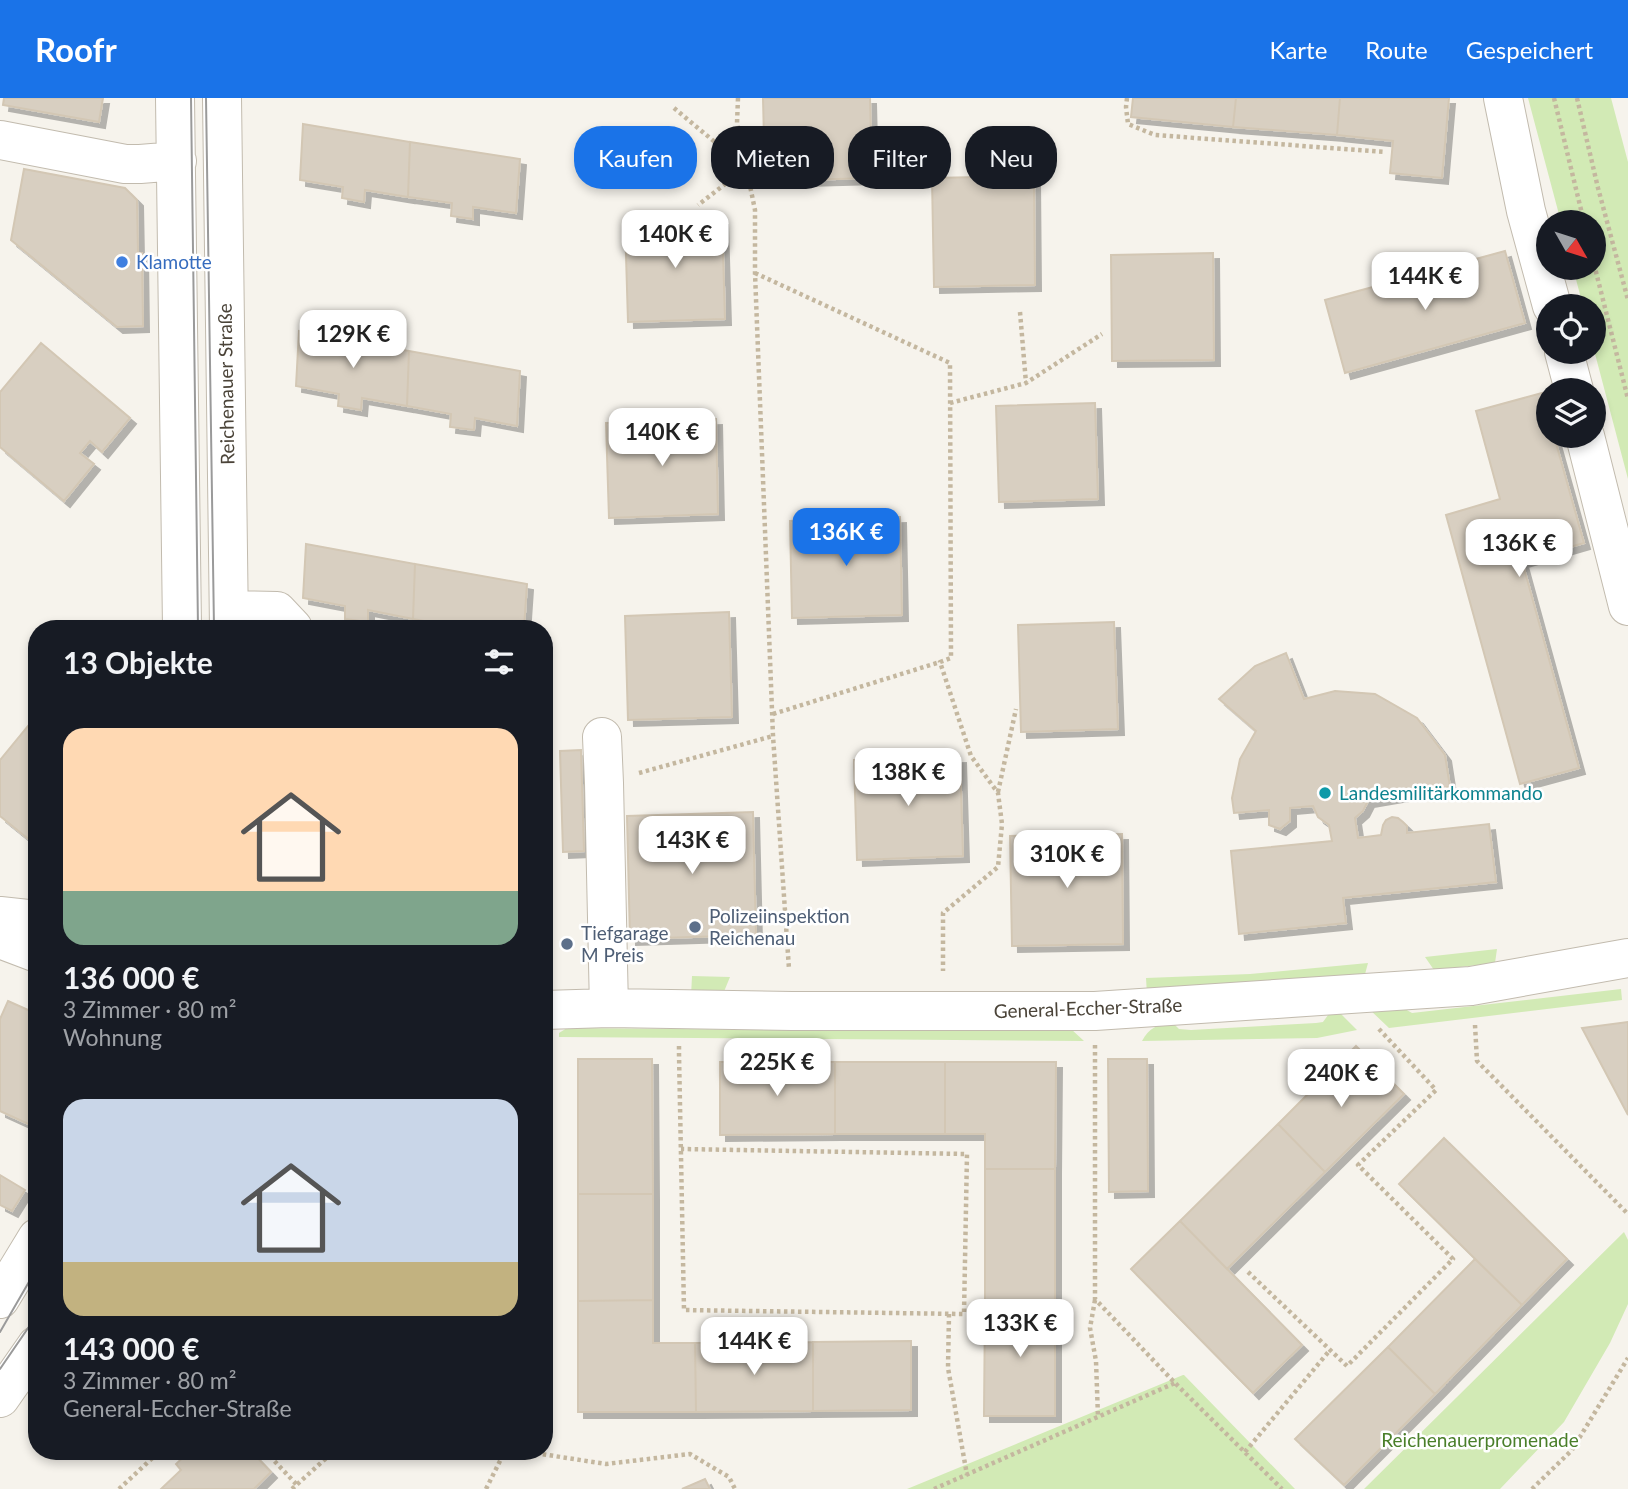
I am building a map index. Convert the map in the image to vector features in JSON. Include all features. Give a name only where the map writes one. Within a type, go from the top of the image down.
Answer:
[{"type":"street","points":[[176,98],[182,620]]},
{"type":"street","name":"Reichenauer Straße","points":[[222,98],[229,619]]},
{"type":"street","points":[[1503,98],[1526,211],[1549,294]]},
{"type":"street","points":[[0,140],[125,164],[177,161]]},
{"type":"street","points":[[1588,448],[1628,606]]},
{"type":"street","points":[[229,619],[277,611],[285,620]]},
{"type":"street","points":[[602,737],[608,1008]]},
{"type":"street","points":[[0,915],[28,919]]},
{"type":"street","points":[[0,939],[28,950]]},
{"type":"street","name":"General-Eccher-Straße","points":[[553,1010],[1095,1011],[1471,986],[1628,958]]},
{"type":"street","points":[[0,1299],[28,1253]]},
{"type":"street","points":[[0,1398],[28,1358]]},
{"type":"path","points":[[738,98],[738,126]]},
{"type":"path","points":[[1127,98],[1128,124],[1155,135],[1385,152]]},
{"type":"path","points":[[1554,98],[1581,210]]},
{"type":"path","points":[[1577,98],[1628,300]]},
{"type":"path","points":[[674,108],[711,139]]},
{"type":"path","points":[[698,205],[719,189]]},
{"type":"path","points":[[750,189],[755,210],[755,273],[773,736],[789,969]]},
{"type":"path","points":[[755,273],[950,363],[951,658],[773,714]]},
{"type":"path","points":[[1598,280],[1628,399]]},
{"type":"path","points":[[1020,312],[1026,383]]},
{"type":"path","points":[[950,403],[1026,383],[1102,334]]},
{"type":"path","points":[[940,663],[971,756],[998,793]]},
{"type":"path","points":[[943,971],[943,913],[998,867],[1002,824],[998,793],[1016,709]]},
{"type":"path","points":[[604,783],[773,736]]},
{"type":"path","points":[[1475,1025],[1478,1061],[1628,1214]]},
{"type":"path","points":[[1248,1272],[1347,1366],[1453,1259],[1358,1165],[1436,1090],[1392,1043]]},
{"type":"path","points":[[679,1046],[684,1310],[964,1314],[967,1154],[681,1149]]},
{"type":"path","points":[[1096,1059],[1095,1299],[1090,1328],[1096,1361],[1098,1417]]},
{"type":"path","points":[[1095,1299],[1282,1489]]},
{"type":"path","points":[[948,1314],[948,1368],[967,1475]]},
{"type":"path","points":[[1245,1452],[1330,1350]]},
{"type":"path","points":[[1532,1489],[1572,1450],[1628,1358]]},
{"type":"path","points":[[934,1489],[1175,1383]]},
{"type":"path","points":[[553,1456],[606,1464],[691,1454],[729,1477],[735,1489]]},
{"type":"path","points":[[119,1489],[149,1460]]},
{"type":"path","points":[[272,1460],[295,1487],[324,1460]]},
{"type":"path","points":[[486,1489],[500,1460]]},
{"type":"green space","points":[[1528,98],[1611,98],[1628,162],[1628,479],[1606,396],[1606,378],[1601,378],[1598,364],[1606,364],[1606,294],[1580,294],[1576,280],[1606,280],[1606,210],[1558,210]]},
{"type":"green space","points":[[1497,949],[1495,963],[1434,970],[1425,957]]},
{"type":"green space","points":[[1368,963],[1364,978],[1147,994],[1146,978],[1250,974]]},
{"type":"green space","points":[[692,976],[730,977],[723,994],[691,996]]},
{"type":"green space","points":[[1621,989],[1622,1000],[1389,1028],[1367,1007],[1405,1009],[1412,1013]]},
{"type":"green space","points":[[1337,1010],[1357,1030],[1317,1038],[1142,1041],[1154,1027],[1172,1022],[1179,1029],[1191,1030],[1316,1023],[1323,1022],[1331,1011]]},
{"type":"green space","points":[[567,1028],[918,1031],[1071,1029],[1084,1041],[559,1037],[559,1033]]},
{"type":"green space","name":"Reichenauerpromenade","points":[[1624,1232],[1628,1240],[1628,1304],[1610,1343],[1564,1422],[1500,1489],[1364,1489]]},
{"type":"green space","points":[[1183,1375],[1295,1489],[907,1489]]},
{"type":"building","points":[[4,98],[103,98],[99,122],[3,105]]},
{"type":"building","points":[[763,98],[870,98],[871,126],[848,126],[848,179],[834,179],[834,126],[764,126]]},
{"type":"building","points":[[1133,98],[1236,98],[1233,127],[1131,117]]},
{"type":"building","points":[[1236,98],[1340,98],[1337,135],[1233,127]]},
{"type":"building","points":[[1340,98],[1449,98],[1442,178],[1390,173],[1393,141],[1337,135]]},
{"type":"building","points":[[303,124],[410,142],[408,197],[365,190],[364,202],[342,198],[343,187],[300,180]]},
{"type":"building","points":[[410,142],[520,159],[516,213],[473,207],[473,219],[451,216],[452,203],[408,197]]},
{"type":"building","points":[[24,169],[125,188],[137,200],[138,253],[142,253],[143,326],[117,327],[11,240]]},
{"type":"building","points":[[965,177],[965,189],[1034,189],[1035,285],[934,287],[932,189],[951,189],[951,178]]},
{"type":"building","points":[[722,219],[725,319],[628,322],[625,222]]},
{"type":"building","points":[[1505,251],[1525,323],[1345,373],[1325,300]]},
{"type":"building","points":[[1213,253],[1214,360],[1112,361],[1111,255]]},
{"type":"building","points":[[299,331],[409,351],[407,406],[362,398],[361,410],[338,406],[339,394],[296,386]]},
{"type":"building","points":[[41,343],[130,418],[102,452],[90,441],[80,453],[94,464],[64,501],[0,447],[0,392]]},
{"type":"building","points":[[409,351],[520,371],[517,426],[475,418],[474,430],[450,427],[451,414],[407,406]]},
{"type":"building","points":[[1536,395],[1536,448],[1557,448],[1584,543],[1522,561],[1579,768],[1520,784],[1446,515],[1500,499],[1476,411]]},
{"type":"building","points":[[1095,403],[1098,499],[999,502],[996,406]]},
{"type":"building","points":[[716,419],[718,514],[609,518],[606,423]]},
{"type":"building","points":[[900,517],[902,615],[792,618],[790,521]]},
{"type":"building","points":[[306,544],[415,564],[413,619],[368,610],[368,620],[345,619],[345,606],[303,598]]},
{"type":"building","points":[[415,564],[527,584],[525,620],[413,619]]},
{"type":"building","points":[[729,612],[732,717],[628,720],[625,616]]},
{"type":"building","points":[[1114,622],[1118,729],[1021,732],[1018,625]]},
{"type":"building","name":"Landesmilitärkommando","points":[[1286,653],[1304,699],[1335,691],[1375,694],[1417,718],[1445,755],[1450,787],[1368,801],[1363,811],[1355,818],[1358,838],[1381,835],[1386,820],[1392,817],[1398,818],[1407,826],[1407,833],[1489,824],[1496,882],[1343,898],[1346,923],[1239,934],[1231,851],[1332,841],[1329,825],[1318,817],[1313,806],[1290,808],[1290,821],[1280,829],[1269,825],[1269,810],[1234,813],[1232,798],[1240,759],[1256,731],[1219,699],[1255,666]]},
{"type":"building","points":[[28,726],[28,839],[0,816],[0,760]]},
{"type":"building","points":[[581,750],[584,851],[563,852],[560,751]]},
{"type":"building","points":[[960,757],[963,856],[857,860],[854,760]]},
{"type":"building","points":[[753,812],[756,935],[630,939],[627,816]]},
{"type":"building","points":[[1122,834],[1123,944],[1012,946],[1010,836]]},
{"type":"building","points":[[8,1001],[28,1010],[28,1124],[0,1111],[0,1019]]},
{"type":"building","points":[[1628,1022],[1628,1115],[1582,1028]]},
{"type":"building","points":[[1356,1046],[1404,1094],[1325,1172],[1278,1124]]},
{"type":"building","points":[[578,1059],[652,1059],[653,1194],[578,1194]]},
{"type":"building","points":[[1108,1059],[1147,1059],[1148,1191],[1109,1192]]},
{"type":"building","points":[[720,1062],[835,1062],[835,1134],[720,1135]]},
{"type":"building","points":[[835,1062],[945,1062],[945,1134],[835,1134]]},
{"type":"building","points":[[945,1062],[1056,1062],[1055,1169],[985,1169],[985,1134],[945,1134]]},
{"type":"building","points":[[1278,1124],[1325,1172],[1227,1269],[1180,1221]]},
{"type":"building","points":[[1444,1138],[1567,1259],[1522,1305],[1399,1184]]},
{"type":"building","points":[[985,1169],[1055,1169],[1055,1302],[985,1302]]},
{"type":"building","points":[[0,1175],[25,1190],[12,1211],[0,1205]]},
{"type":"building","points":[[578,1194],[653,1194],[653,1300],[578,1301]]},
{"type":"building","points":[[1180,1221],[1302,1345],[1253,1393],[1131,1269]]},
{"type":"building","points":[[1475,1259],[1522,1305],[1435,1394],[1388,1347]]},
{"type":"building","points":[[653,1300],[653,1343],[695,1343],[696,1412],[578,1412],[578,1301]]},
{"type":"building","points":[[985,1302],[1055,1302],[1055,1416],[984,1416]]},
{"type":"building","points":[[911,1341],[911,1410],[813,1411],[813,1342]]},
{"type":"building","points":[[813,1342],[813,1411],[696,1412],[695,1343]]},
{"type":"building","points":[[1388,1347],[1435,1394],[1344,1485],[1295,1439]]},
{"type":"building","points":[[180,1460],[260,1460],[271,1472],[254,1489],[161,1489],[181,1470],[176,1464]]},
{"type":"building","points":[[705,1479],[710,1489],[682,1489]]},
{"type":"tram line","points":[[191,98],[198,620]]},
{"type":"tram line","points":[[206,98],[214,620]]},
{"type":"tram line","points":[[0,1332],[28,1284]]},
{"type":"tram line","points":[[0,1369],[28,1328]]},
{"type":"place","name":"Klamotte","points":[[122,262]]},
{"type":"place","name":"Landesmilitärkommando","points":[[1325,793]]},
{"type":"place","name":"Polizeiinspektion Reichenau","points":[[695,927]]},
{"type":"place","name":"Tiefgarage M Preis","points":[[567,944]]}]
